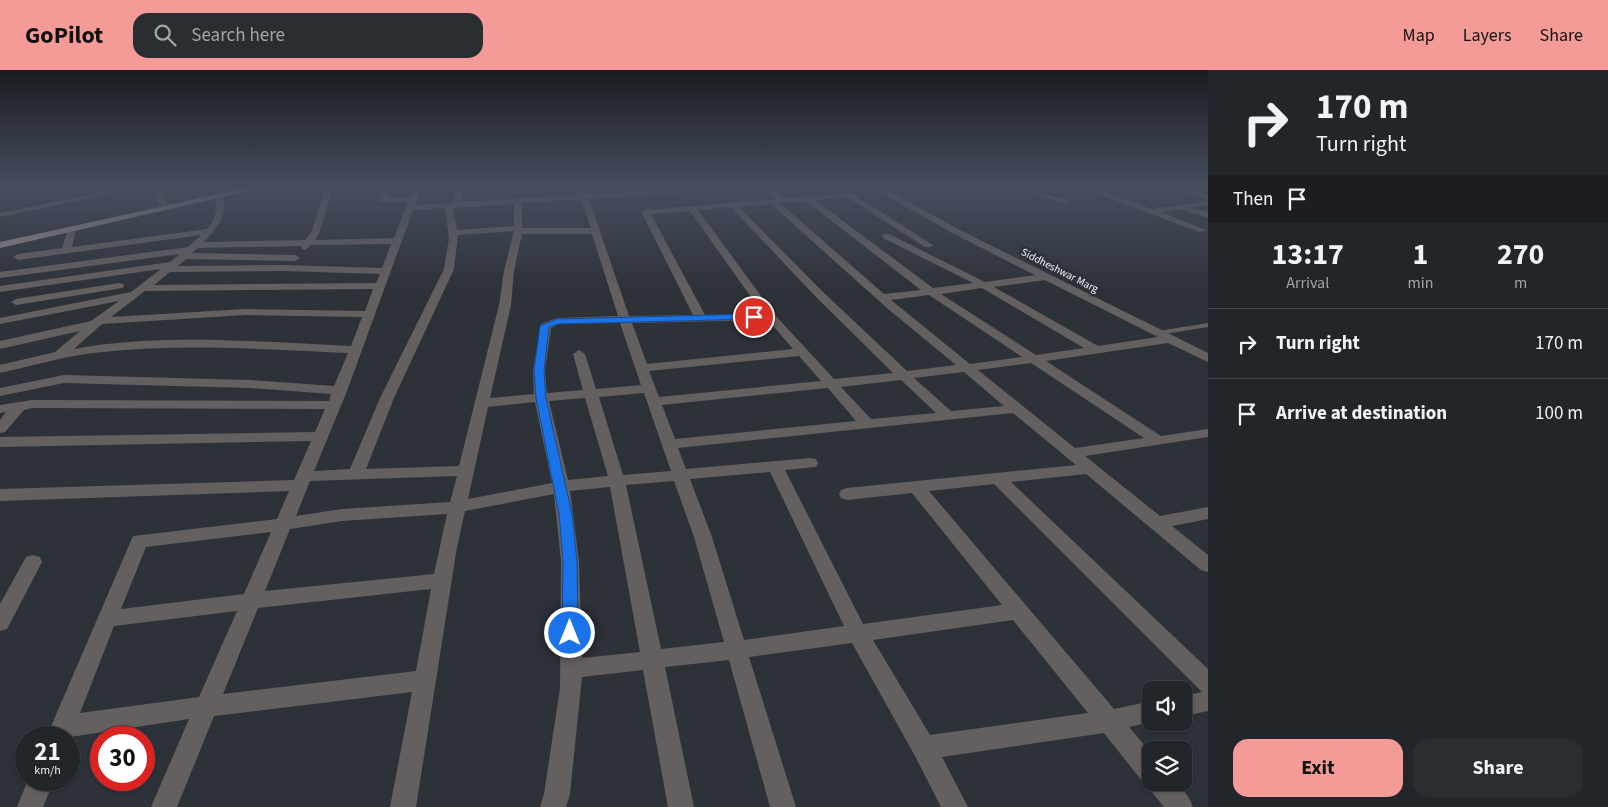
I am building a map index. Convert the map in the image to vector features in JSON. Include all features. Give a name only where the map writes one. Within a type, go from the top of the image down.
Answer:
[{"type":"main road","points":[[0,242],[98,221]]},
{"type":"main road","points":[[0,246],[105,221]]},
{"type":"street","points":[[58,355],[97,322],[190,250],[216,221]]},
{"type":"street","points":[[285,268],[309,242],[318,221]]},
{"type":"street","points":[[164,807],[303,481],[356,350],[405,221]]},
{"type":"street","points":[[356,474],[388,398],[448,269],[453,221]]},
{"type":"street","points":[[403,807],[441,581],[505,305],[509,271],[518,230],[517,221]]},
{"type":"street","points":[[593,221],[668,444],[703,537],[784,807]]},
{"type":"street","points":[[650,221],[700,317]]},
{"type":"street","points":[[702,221],[771,317],[868,425]]},
{"type":"street","points":[[749,221],[819,294],[949,417]]},
{"type":"street","points":[[801,221],[882,298],[1015,409],[1208,565]]},
{"type":"street","points":[[839,221],[931,292],[1158,440]]},
{"type":"street","points":[[890,221],[928,245]]},
{"type":"street","name":"Siddheshwar Marg","points":[[940,221],[1208,358]]},
{"type":"street","points":[[1178,221],[1202,230]]},
{"type":"street","points":[[1182,223],[1196,221]]},
{"type":"street","points":[[66,251],[72,229]]},
{"type":"street","points":[[453,233],[518,230],[597,231]]},
{"type":"street","points":[[18,257],[209,231]]},
{"type":"street","points":[[886,236],[984,285],[1097,351]]},
{"type":"street","points":[[0,275],[190,250],[309,242],[397,241]]},
{"type":"street","points":[[85,264],[90,248]]},
{"type":"street","points":[[190,250],[295,258]]},
{"type":"street","points":[[50,311],[70,266]]},
{"type":"street","points":[[0,289],[169,267],[285,268],[384,278]]},
{"type":"street","points":[[882,298],[1046,277]]},
{"type":"street","points":[[0,321],[138,291],[384,278]]},
{"type":"street","points":[[16,302],[119,286]]},
{"type":"street","points":[[0,345],[97,322],[246,312],[370,314]]},
{"type":"street","points":[[553,807],[557,794],[571,688],[570,561],[561,487],[541,398],[539,370],[545,326],[557,321],[771,317]]},
{"type":"street","points":[[482,403],[590,394],[651,395],[831,384],[905,377],[1035,360],[1170,339]]},
{"type":"street","points":[[0,369],[58,355],[104,348],[199,344],[356,350]]},
{"type":"street","points":[[642,368],[803,352]]},
{"type":"street","points":[[64,379],[72,353]]},
{"type":"street","points":[[579,354],[617,481],[681,807]]},
{"type":"street","points":[[0,392],[48,380],[64,379],[250,384],[337,398]]},
{"type":"street","points":[[0,409],[20,405],[337,398]]},
{"type":"street","points":[[0,429],[20,405]]},
{"type":"street","points":[[668,444],[1015,409]]},
{"type":"street","points":[[1070,454],[1208,433]]},
{"type":"street","points":[[0,442],[321,436]]},
{"type":"street","points":[[62,726],[138,541],[284,524],[342,515],[458,507],[561,487],[810,463]]},
{"type":"street","points":[[775,466],[858,634],[924,748],[954,807]]},
{"type":"street","points":[[848,494],[1089,469]]},
{"type":"street","points":[[0,495],[303,481],[356,474],[466,471]]},
{"type":"street","points":[[998,479],[1208,684]]},
{"type":"street","points":[[916,487],[1142,761]]},
{"type":"street","points":[[1155,523],[1208,513]]},
{"type":"street","points":[[0,623],[32,562]]},
{"type":"street","points":[[106,619],[251,601],[441,581]]},
{"type":"street","points":[[570,669],[736,650],[1018,611]]},
{"type":"street","points":[[80,728],[206,706],[425,680]]},
{"type":"street","points":[[1192,704],[1208,701]]},
{"type":"street","points":[[924,748],[1109,721],[1142,714]]},
{"type":"street","points":[[30,807],[37,791]]},
{"type":"street","points":[[1167,791],[1180,807]]},
{"type":"lane","points":[[1158,333],[1208,325]]},
{"type":"route","points":[[570,633],[570,561],[566,514],[541,398],[539,370],[545,326],[557,321],[754,317]]}]
